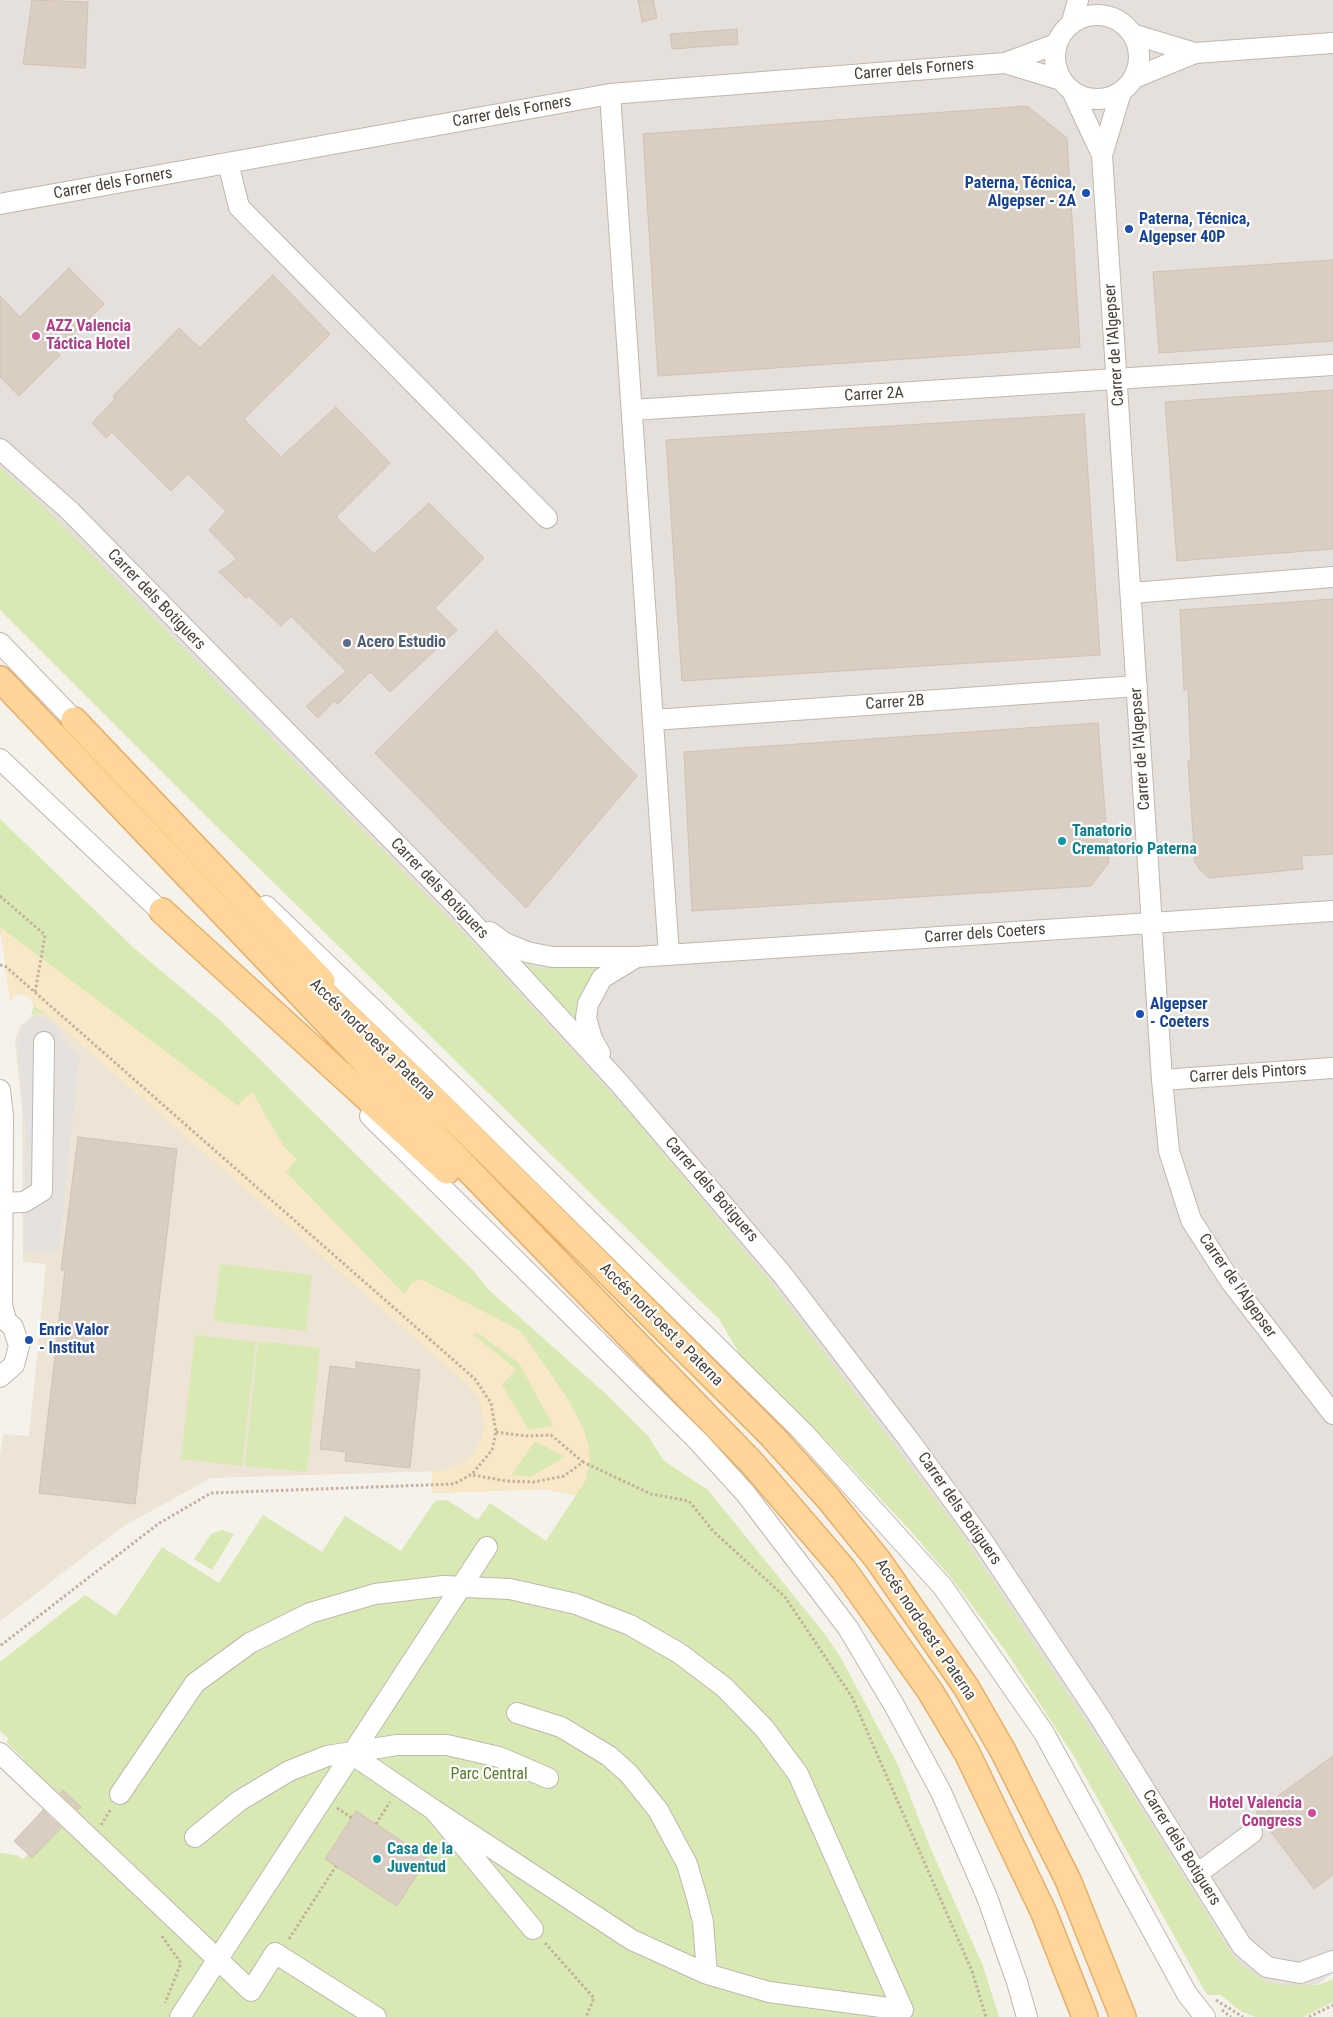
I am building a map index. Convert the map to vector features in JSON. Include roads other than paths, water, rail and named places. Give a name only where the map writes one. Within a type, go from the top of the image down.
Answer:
[{"type":"main road","name":"Accés nord-oest a Paterna","points":[[0,679],[694,1405],[752,1463],[838,1563],[930,1691],[967,1753],[1003,1824],[1044,1913],[1085,2017]]},
{"type":"main road","points":[[74,720],[439,1104]]},
{"type":"main road","name":"Accés nord-oest a Paterna","points":[[58,739],[439,1104],[772,1436],[828,1498],[878,1560],[966,1687],[1008,1760],[1068,1880],[1123,2017]]},
{"type":"main road","points":[[162,911],[410,1136],[694,1405]]},
{"type":"street","points":[[1078,0],[1072,22],[1056,44],[1054,62],[1102,155]]},
{"type":"street","points":[[1102,155],[1127,85],[1138,64],[1138,48],[1110,0]]},
{"type":"street","points":[[1072,22],[1088,15],[1106,16],[1127,29],[1195,53]]},
{"type":"street","name":"Carrer dels Forners","points":[[0,204],[610,94],[1006,63],[1056,44]]},
{"type":"street","points":[[1067,86],[1097,100],[1195,53],[1333,44]]},
{"type":"street","name":"Carrer dels Forners","points":[[1006,63],[1067,86]]},
{"type":"street","points":[[610,94],[668,955]]},
{"type":"street","name":"Carrer de l'Algepser","points":[[1102,155],[1162,1080],[1169,1150],[1191,1220],[1231,1282],[1333,1414]]},
{"type":"street","points":[[228,163],[240,207],[548,518]]},
{"type":"street","name":"Carrer dels Forners","points":[[0,212],[24,200]]},
{"type":"street","name":"Carrer 2A","points":[[632,410],[1117,381],[1333,365]]},
{"type":"street","name":"Carrer dels Botiguers","points":[[0,449],[70,512],[457,906],[620,1084],[782,1274],[909,1440],[982,1540],[1099,1716],[1242,1946],[1267,1967],[1300,1974],[1333,1962]]},
{"type":"street","points":[[1131,593],[1333,577]]},
{"type":"street","points":[[0,643],[74,720],[447,1080],[804,1433],[943,1587],[1044,1733],[1187,1994],[1205,2017]]},
{"type":"street","name":"Carrer 2B","points":[[653,720],[1137,686]]},
{"type":"street","points":[[0,759],[162,911],[698,1441],[746,1494],[848,1628],[894,1705],[941,1792],[987,1897],[1017,1982],[1027,2017]]},
{"type":"street","name":"Carrer dels Coeters","points":[[457,906],[505,943],[527,952],[552,957],[636,957],[1333,911]]},
{"type":"street","name":"Carrer dels Coeters","points":[[620,1084],[592,1039],[586,1018],[588,1004],[602,978],[636,957]]},
{"type":"street","points":[[2,1202],[24,1202],[42,1191],[44,1042]]},
{"type":"street","name":"Carrer dels Pintors","points":[[1162,1080],[1333,1068]]},
{"type":"street","points":[[0,1090],[3,1116],[2,1305],[3,1318],[13,1327],[19,1346],[14,1366],[0,1377]]},
{"type":"street","points":[[171,2012],[217,1959],[350,1753],[487,1547]]},
{"type":"street","points":[[120,1794],[195,1683],[250,1643],[310,1613],[375,1594],[443,1586],[510,1589],[585,1607],[630,1624],[679,1653],[724,1687],[764,1728],[798,1774],[903,2010],[769,1992],[706,1974],[632,1940],[350,1753]]},
{"type":"street","points":[[517,1713],[561,1728],[609,1756],[629,1774],[658,1810],[687,1864],[697,1898],[703,1922],[706,1974]]},
{"type":"street","points":[[196,1837],[239,1801],[289,1771],[327,1756],[397,1745],[447,1745],[499,1757],[548,1778]]},
{"type":"street","points":[[0,1753],[251,1991],[276,1953],[376,2017]]},
{"type":"street","points":[[434,1810],[533,1929]]},
{"type":"street","points":[[1197,1874],[1252,1833]]},
{"type":"place","name":"Paterna, Técnica, Algepser - 2A","points":[[1086,193]]},
{"type":"place","name":"Paterna, Técnica, Algepser 40P","points":[[1129,229]]},
{"type":"place","name":"AZZ Valencia Táctica Hotel","points":[[36,336]]},
{"type":"place","name":"Acero Estudio","points":[[347,643]]},
{"type":"place","name":"Tanatorio Crematorio Paterna","points":[[1062,841]]},
{"type":"place","name":"Algepser - Coeters","points":[[1140,1014]]},
{"type":"place","name":"Enric Valor - Institut","points":[[29,1340]]},
{"type":"place","name":"Hotel Valencia Congress","points":[[1312,1813]]},
{"type":"place","name":"Casa de la Juventud","points":[[377,1859]]},
{"type":"park label","name":"Parc Central","points":[[489,1775]]}]
